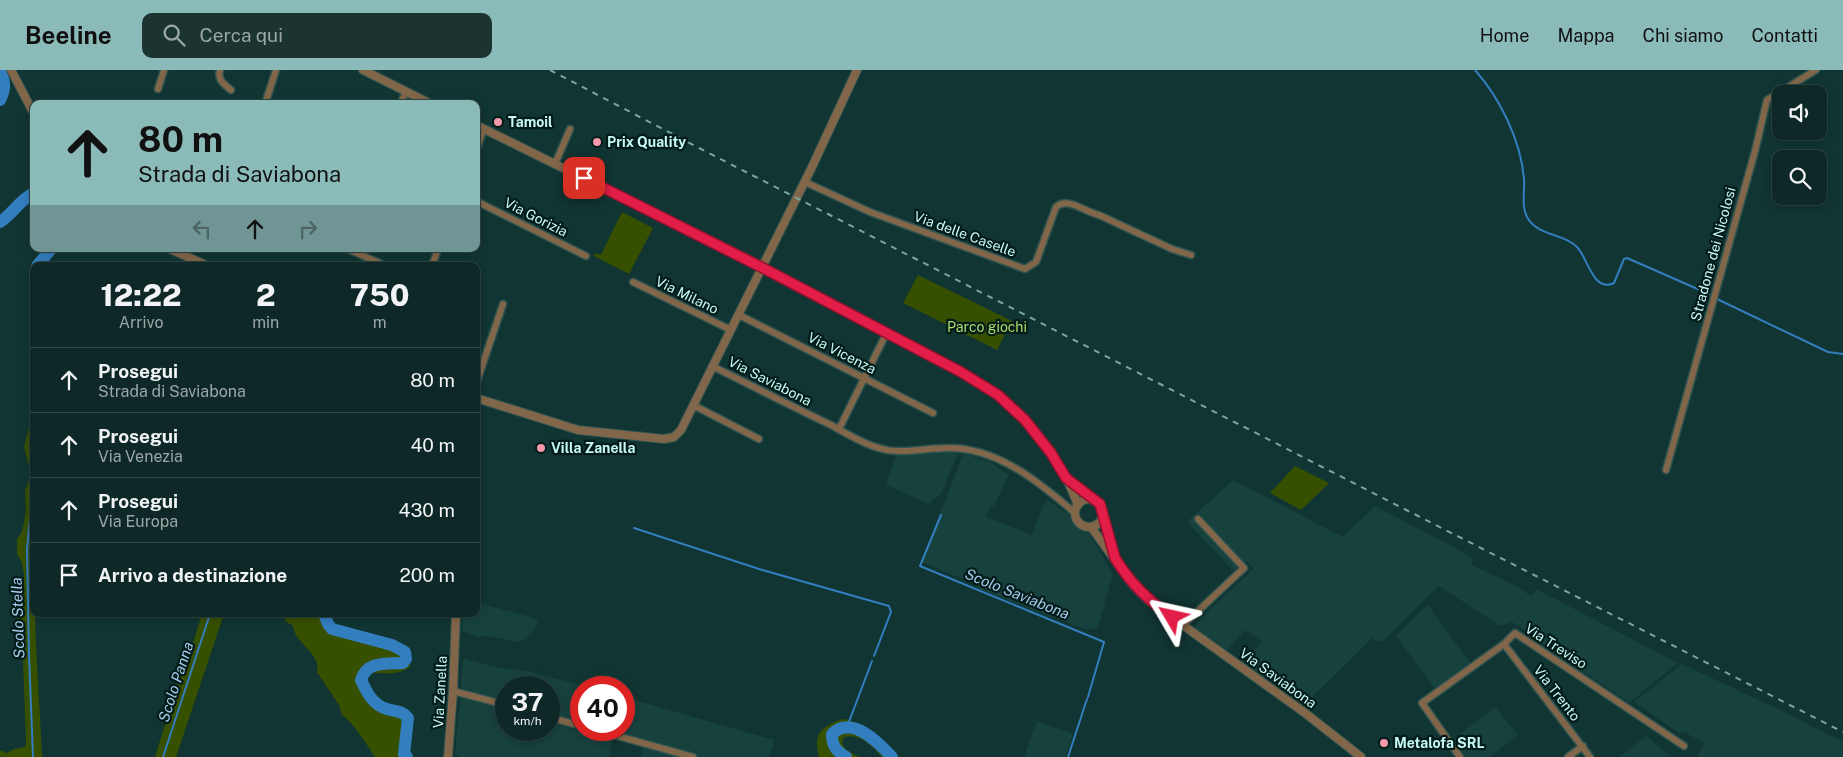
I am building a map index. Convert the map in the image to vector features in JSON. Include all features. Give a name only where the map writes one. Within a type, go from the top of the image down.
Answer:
[{"type":"street","points":[[11,70],[30,106]]},
{"type":"street","points":[[158,88],[164,70]]},
{"type":"street","points":[[220,70],[220,80],[231,90]]},
{"type":"street","points":[[265,100],[276,70]]},
{"type":"street","points":[[363,70],[423,100]]},
{"type":"street","points":[[712,366],[763,268],[857,70]]},
{"type":"street","name":"Stradone dei Nicolosi","points":[[1666,470],[1755,151],[1767,100],[1816,70]]},
{"type":"street","points":[[402,100],[406,92]]},
{"type":"street","points":[[480,127],[763,268],[961,372],[998,395],[1025,420],[1051,453],[1066,478],[1077,509]]},
{"type":"street","points":[[480,140],[484,129]]},
{"type":"street","points":[[555,164],[570,129]]},
{"type":"street","name":"Via delle Caselle","points":[[805,182],[870,212],[1026,269],[1036,262],[1056,207],[1064,202],[1069,202],[1172,249],[1191,255]]},
{"type":"street","name":"Via Gorizia","points":[[480,203],[586,256]]},
{"type":"street","points":[[177,252],[199,262]]},
{"type":"street","points":[[355,252],[377,262]]},
{"type":"street","name":"Via Milano","points":[[633,282],[731,330]]},
{"type":"street","points":[[480,372],[503,304]]},
{"type":"street","name":"Via Vicenza","points":[[738,315],[933,413]]},
{"type":"street","points":[[839,429],[886,334]]},
{"type":"street","name":"Via Saviabona","points":[[480,399],[578,430],[664,439],[674,437],[681,430],[712,366],[879,448],[911,450],[968,449],[989,454],[1077,509],[1076,517],[1081,524],[1091,527],[1134,586],[1148,600],[1305,713],[1357,756]]},
{"type":"street","points":[[693,405],[760,439]]},
{"type":"street","points":[[1066,478],[1092,500],[1096,501],[1102,508],[1102,517],[1115,558]]},
{"type":"street","points":[[1077,509],[1084,500],[1092,500]]},
{"type":"street","points":[[1091,527],[1099,522],[1102,517]]},
{"type":"street","points":[[1183,625],[1244,568],[1198,519]]},
{"type":"street","name":"Via Zanella","points":[[448,757],[454,691],[456,617]]},
{"type":"street","name":"Via Treviso","points":[[1460,757],[1422,704],[1504,644],[1515,633],[1684,746]]},
{"type":"street","name":"Via Trento","points":[[1504,644],[1590,757]]},
{"type":"street","points":[[454,691],[495,702]]},
{"type":"street","points":[[635,741],[692,757]]},
{"type":"street","points":[[1568,757],[1583,746]]},
{"type":"shaded area","points":[[956,451],[958,453],[942,492],[929,504],[886,485],[896,455]]},
{"type":"shaded area","points":[[967,454],[987,462],[989,461],[1009,475],[994,506],[990,505],[986,517],[1032,535],[1046,499],[1068,514],[1079,518],[1082,522],[1113,574],[1097,630],[1092,628],[1089,630],[1042,614],[977,588],[978,585],[921,562],[963,455]]},
{"type":"shaded area","points":[[1233,480],[1343,537],[1375,506],[1469,555],[1473,560],[1472,564],[1474,566],[1518,587],[1531,596],[1536,589],[1678,663],[1629,703],[1512,622],[1500,626],[1439,586],[1382,642],[1372,638],[1303,706],[1241,664],[1263,642],[1245,630],[1225,652],[1194,629],[1200,619],[1254,568],[1248,562],[1240,564],[1234,571],[1187,522]]},
{"type":"shaded area","points":[[480,603],[534,618],[538,621],[533,632],[525,640],[515,642],[484,635],[480,637],[462,631],[463,617],[480,617]]},
{"type":"shaded area","points":[[1428,605],[1471,664],[1435,689],[1396,636]]},
{"type":"shaded area","points":[[463,658],[500,668],[524,670],[547,676],[495,676],[495,699],[466,691],[461,687]]},
{"type":"shaded area","points":[[1682,664],[1843,742],[1843,757],[1697,757],[1705,743],[1684,732],[1679,733],[1634,702]]},
{"type":"shaded area","points":[[560,680],[570,682],[570,720],[560,717]]},
{"type":"shaded area","points":[[461,695],[495,706],[495,741],[560,741],[560,725],[570,728],[570,741],[612,741],[609,757],[458,757],[455,752]]},
{"type":"shaded area","points":[[635,700],[774,740],[769,757],[640,757],[645,740],[635,737]]},
{"type":"shaded area","points":[[1495,707],[1518,735],[1490,757],[1465,757],[1454,739]]},
{"type":"shaded area","points":[[1037,721],[1073,734],[1065,757],[1024,757]]},
{"type":"shaded area","points":[[1647,736],[1671,757],[1619,757]]},
{"type":"green space","points":[[622,212],[653,228],[629,274],[594,256],[595,253],[601,255]]},
{"type":"green space","name":"Parco giochi","points":[[918,275],[1012,321],[997,350],[903,303]]},
{"type":"green space","points":[[30,427],[30,470],[24,447]]},
{"type":"green space","points":[[1295,466],[1329,483],[1301,510],[1270,493]]},
{"type":"green space","points":[[30,477],[30,617],[35,617],[42,757],[0,757],[0,750],[7,753],[14,749],[25,747],[26,744],[23,658],[17,622],[24,586],[24,574],[22,563],[17,554],[17,539],[22,532],[24,523],[26,509],[25,491]]},
{"type":"green space","points":[[201,617],[223,617],[176,757],[155,757],[172,702],[177,692],[177,681],[181,671],[186,666]]},
{"type":"green space","points":[[284,617],[328,617],[331,623],[381,637],[407,651],[410,667],[406,670],[396,673],[370,672],[364,678],[373,693],[382,702],[410,714],[412,725],[409,745],[413,757],[375,757],[355,728],[342,715],[339,705],[317,672],[316,660],[298,638],[293,626]]},
{"type":"green space","points":[[842,719],[858,724],[872,733],[895,757],[882,757],[865,741],[850,736],[844,737],[842,743],[846,750],[859,757],[819,757],[817,742],[820,732]]},
{"type":"waterway","points":[[0,70],[4,85],[0,100]]},
{"type":"waterway","points":[[1475,70],[1501,107],[1514,135],[1519,150],[1524,179],[1524,208],[1531,223],[1537,228],[1566,240],[1578,248],[1592,274],[1601,283],[1607,285],[1614,283],[1624,259],[1627,258],[1709,294]]},
{"type":"waterway","points":[[0,222],[30,195]]},
{"type":"waterway","points":[[40,262],[49,252]]},
{"type":"waterway","points":[[1717,299],[1828,352],[1843,354]]},
{"type":"waterway","name":"Scolo Saviabona","points":[[941,515],[920,566],[1104,642],[1088,697]]},
{"type":"waterway","name":"Scolo Stella","points":[[30,519],[27,549],[33,757]]},
{"type":"waterway","points":[[634,528],[759,569],[889,606],[891,612],[874,656]]},
{"type":"waterway","name":"Scolo Panna","points":[[163,757],[209,617]]},
{"type":"waterway","points":[[325,617],[332,629],[392,645],[405,652],[406,659],[403,663],[383,664],[372,667],[368,669],[361,680],[368,694],[378,705],[401,712],[408,718],[404,754],[407,757]]},
{"type":"waterway","points":[[847,727],[872,661]]},
{"type":"waterway","name":"Scolo Saviabona","points":[[1068,757],[1087,699]]},
{"type":"waterway","points":[[846,757],[835,748],[832,734],[848,727],[856,729],[872,738],[892,757]]},
{"type":"railway","points":[[550,70],[701,149],[1843,732]]},
{"type":"place","name":"Tamoil","points":[[498,122]]},
{"type":"place","name":"Prix Quality","points":[[597,142]]},
{"type":"place","name":"Villa Zanella","points":[[541,448]]},
{"type":"place","name":"Metalofa SRL","points":[[1384,743]]},
{"type":"route","points":[[584,178],[763,268],[961,372],[998,395],[1025,420],[1051,453],[1066,478],[1092,500],[1100,504],[1103,513],[1102,517],[1119,566],[1134,586],[1148,600],[1172,617]]}]
